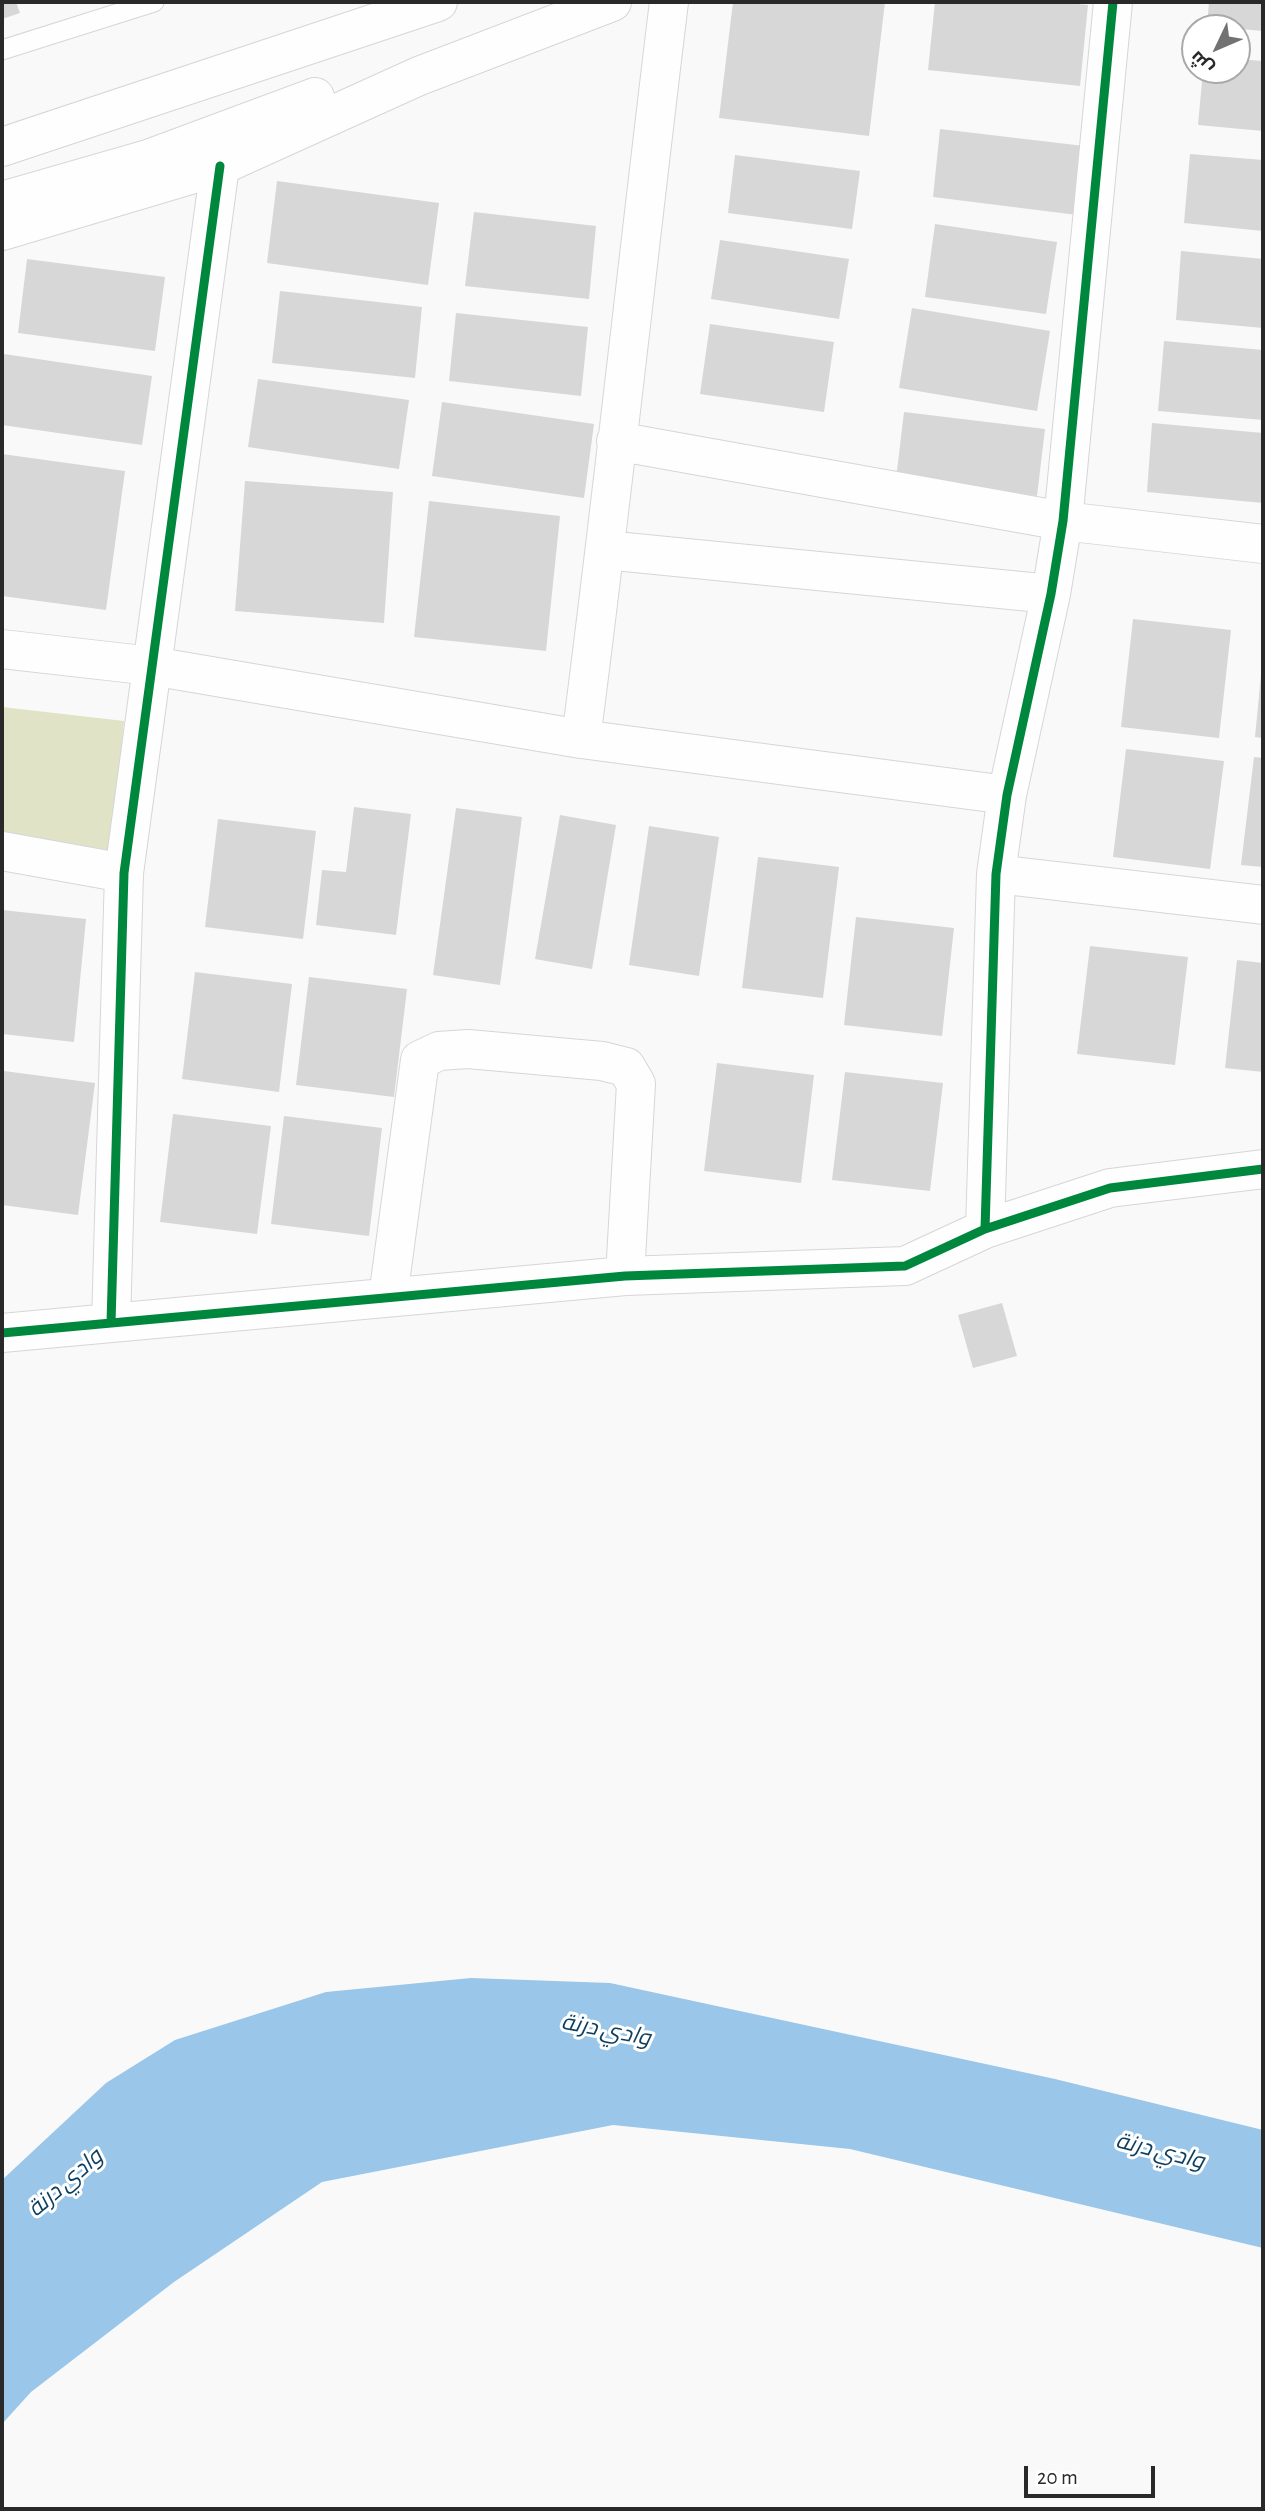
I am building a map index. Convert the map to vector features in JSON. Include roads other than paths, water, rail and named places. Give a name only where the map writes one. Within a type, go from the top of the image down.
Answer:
[{"type":"street","points":[[2,147],[438,2]]},
{"type":"street","points":[[2,201],[148,159],[572,2]]},
{"type":"street","points":[[2,232],[220,166],[419,76],[612,2]]},
{"type":"street","points":[[581,738],[669,2]]},
{"type":"street","points":[[985,1228],[996,874],[1007,795],[1051,594],[1063,521],[1113,2]]},
{"type":"street","points":[[111,1323],[124,873],[220,166]]},
{"type":"street","points":[[616,442],[1063,521],[1263,544]]},
{"type":"street","points":[[605,550],[1051,594]]},
{"type":"street","points":[[2,649],[152,666],[581,738],[1007,795]]},
{"type":"street","points":[[2,851],[124,873]]},
{"type":"street","points":[[996,874],[1263,905]]},
{"type":"street","points":[[388,1297],[420,1060],[439,1051],[468,1049],[602,1061],[626,1067],[636,1084],[625,1276]]},
{"type":"street","points":[[2,1333],[625,1276],[905,1266],[985,1228],[1110,1188],[1263,1169]]},
{"type":"lane","points":[[2,50],[141,4]]},
{"type":"water","name":"وادي درنة","points":[[471,1978],[610,1983],[1055,2079],[1263,2130],[1263,2248],[850,2149],[613,2125],[322,2182],[174,2282],[31,2392],[2,2424],[2,2180],[106,2083],[175,2040],[326,1992]]}]
